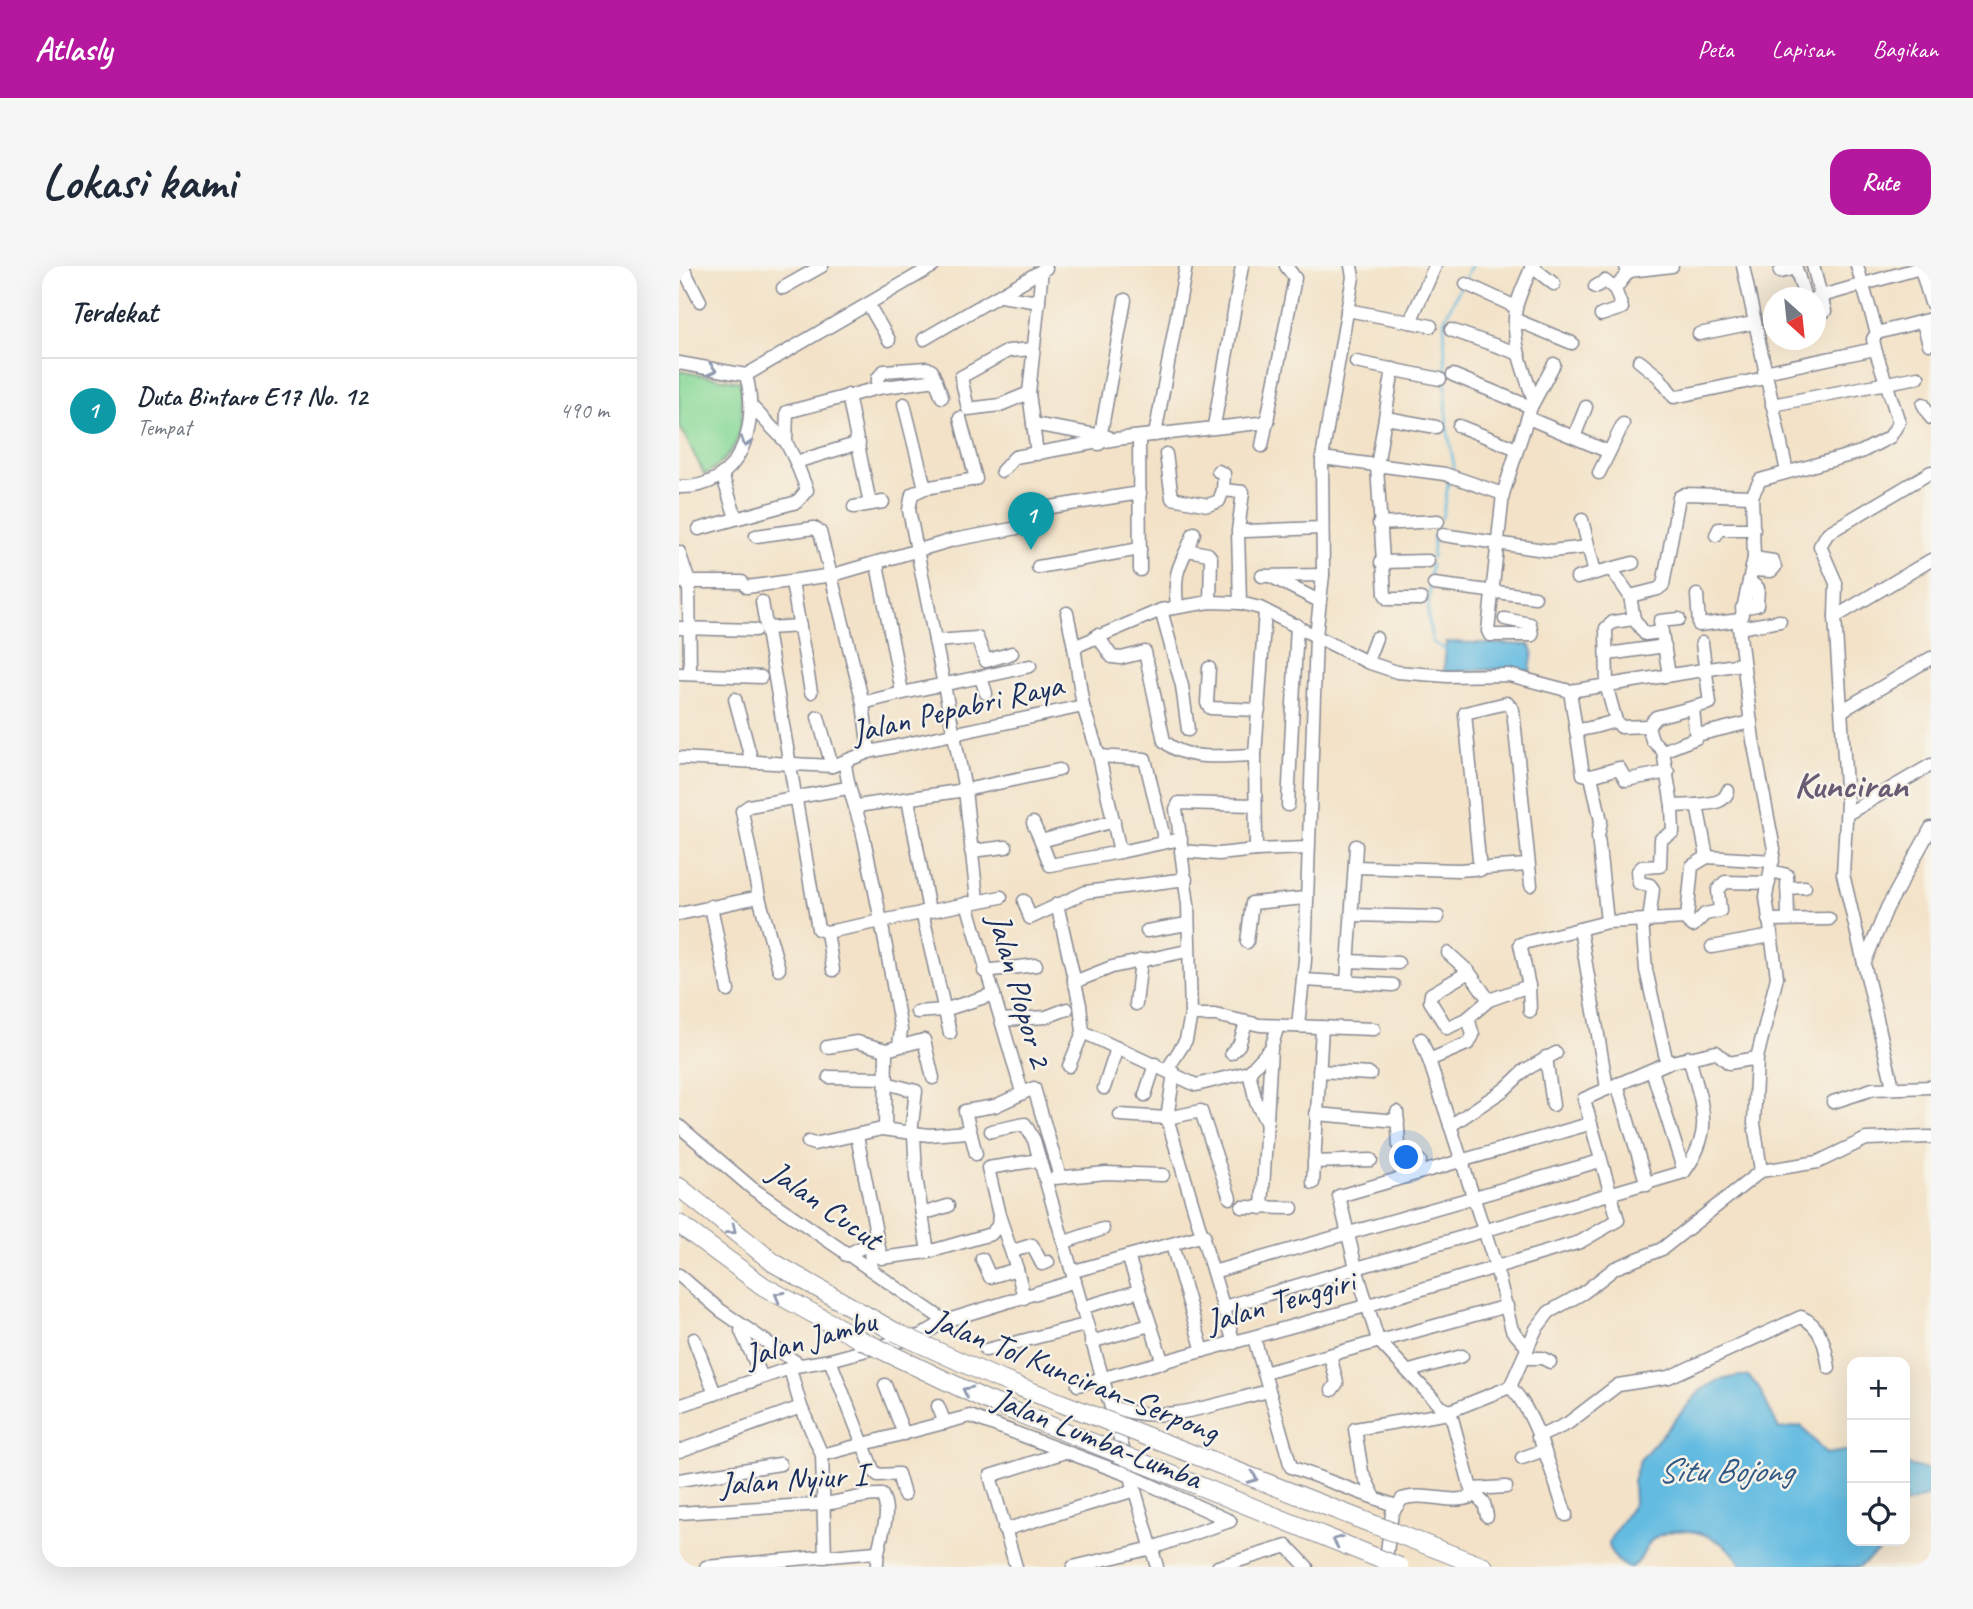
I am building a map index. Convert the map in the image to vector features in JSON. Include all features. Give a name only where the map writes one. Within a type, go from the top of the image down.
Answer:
[{"type":"highway","name":"Jalan Tol Kunciran–Serpong","points":[[679,1187],[774,1264],[895,1332],[994,1377],[1483,1566]]},
{"type":"highway","name":"Jalan Tol Kunciran–Serpong","points":[[679,1224],[763,1286],[861,1340],[985,1399],[1400,1567]]},
{"type":"street","points":[[682,266],[700,301]]},
{"type":"street","points":[[783,288],[807,270],[822,266]]},
{"type":"street","points":[[679,363],[746,375],[933,266]]},
{"type":"street","points":[[1154,435],[1186,266]]},
{"type":"street","points":[[1214,426],[1242,266]]},
{"type":"street","points":[[1262,446],[1295,278],[1286,266]]},
{"type":"street","points":[[1298,1026],[1303,980],[1316,636],[1324,575],[1322,458],[1347,310],[1351,266]]},
{"type":"street","points":[[1411,322],[1435,266]]},
{"type":"street","points":[[1531,408],[1517,353],[1516,313],[1532,266],[1555,284]]},
{"type":"street","points":[[1615,289],[1627,269],[1672,266]]},
{"type":"street","points":[[1743,266],[1753,323],[1787,472]]},
{"type":"street","points":[[1813,266],[1816,287]]},
{"type":"street","points":[[1857,266],[1877,333]]},
{"type":"street","points":[[1826,295],[1863,285],[1888,272],[1920,267],[1931,303]]},
{"type":"street","points":[[924,339],[1046,268]]},
{"type":"street","points":[[1037,454],[1029,393],[1039,302],[1046,268]]},
{"type":"street","points":[[1780,272],[1796,268],[1802,287]]},
{"type":"street","points":[[1595,287],[1605,281],[1615,289],[1622,307],[1601,316]]},
{"type":"street","points":[[1466,284],[1572,343]]},
{"type":"street","points":[[1000,296],[1039,302]]},
{"type":"street","points":[[1100,440],[1125,300]]},
{"type":"street","points":[[868,304],[890,340]]},
{"type":"street","points":[[1347,310],[1431,326]]},
{"type":"street","points":[[1761,1171],[1754,1123],[1757,1058],[1777,977],[1767,920],[1771,872],[1741,664],[1740,619],[1751,570],[1752,496],[1760,480],[1861,452],[1890,437],[1899,422],[1873,339],[1877,333],[1927,321],[1929,345]]},
{"type":"street","points":[[1699,334],[1753,323]]},
{"type":"street","points":[[1451,330],[1517,353]]},
{"type":"street","points":[[1029,393],[1000,405],[968,409],[961,377],[1008,351],[1033,349]]},
{"type":"street","points":[[1639,361],[1659,377],[1674,397],[1875,349]]},
{"type":"street","points":[[1356,362],[1447,377],[1531,408],[1574,437],[1609,452]]},
{"type":"street","points":[[1505,619],[1530,624],[1532,635],[1490,635],[1488,631],[1503,494],[1531,408],[1554,364]]},
{"type":"street","points":[[786,443],[785,415],[789,409],[877,388],[878,378],[884,371],[927,368],[936,380],[942,397]]},
{"type":"street","points":[[1393,369],[1377,466],[1381,562],[1388,600],[1421,599]]},
{"type":"street","points":[[679,487],[707,483],[722,474],[743,452],[751,427],[752,407],[746,375]]},
{"type":"street","points":[[1772,405],[1918,377]]},
{"type":"street","points":[[848,394],[870,504]]},
{"type":"street","points":[[904,404],[925,488],[976,479],[960,418]]},
{"type":"street","points":[[1923,404],[1931,418]]},
{"type":"street","points":[[699,529],[797,502],[804,497],[807,490],[786,443],[752,407]]},
{"type":"street","points":[[1574,437],[1585,407]]},
{"type":"street","points":[[1386,418],[1436,427]]},
{"type":"street","points":[[1002,471],[1015,457],[1100,440],[1139,438],[1214,426],[1268,422]]},
{"type":"street","points":[[1033,424],[1100,440]]},
{"type":"street","points":[[1599,473],[1623,424]]},
{"type":"street","points":[[1459,426],[1517,449]]},
{"type":"street","points":[[1139,438],[1140,570]]},
{"type":"street","points":[[796,461],[859,443]]},
{"type":"street","points":[[1166,454],[1173,498],[1208,505],[1219,501],[1224,474],[1218,471]]},
{"type":"street","points":[[1322,458],[1445,474],[1503,494]]},
{"type":"street","points":[[1893,1087],[1843,874],[1847,814],[1843,710],[1835,617],[1836,579],[1820,546],[1822,537],[1931,472]]},
{"type":"street","points":[[722,474],[736,518]]},
{"type":"street","name":"Jalan Plopor 2","points":[[925,488],[912,494],[909,499],[965,790],[971,851],[972,901],[984,971],[994,994],[1022,1092]]},
{"type":"street","points":[[1223,490],[1243,492],[1238,531],[1240,603]]},
{"type":"street","points":[[1019,512],[1140,493]]},
{"type":"street","points":[[1630,597],[1663,585],[1677,501],[1682,495],[1752,496]]},
{"type":"street","points":[[854,507],[883,502]]},
{"type":"street","points":[[1582,520],[1595,573]]},
{"type":"street","points":[[1379,524],[1438,521]]},
{"type":"street","points":[[684,582],[745,585],[792,582],[877,564],[953,540],[1023,527]]},
{"type":"street","points":[[1246,531],[1322,528]]},
{"type":"street","points":[[756,536],[817,529],[833,575],[863,703],[869,752]]},
{"type":"street","points":[[1716,535],[1719,529],[1753,529]]},
{"type":"street","points":[[1177,607],[1178,561],[1187,550],[1193,533]]},
{"type":"street","points":[[1443,535],[1561,552],[1588,547]]},
{"type":"street","points":[[1038,567],[1140,549]]},
{"type":"street","points":[[1187,550],[1209,554],[1211,558],[1210,602]]},
{"type":"street","points":[[679,552],[684,582],[685,674],[761,677]]},
{"type":"street","points":[[1835,617],[1931,560]]},
{"type":"street","points":[[1381,562],[1427,561]]},
{"type":"street","points":[[1577,578],[1633,563]]},
{"type":"street","points":[[877,564],[901,692]]},
{"type":"street","points":[[1612,570],[1630,597],[1634,619],[1645,634],[1662,632]]},
{"type":"street","points":[[1319,601],[1267,577],[1324,575]]},
{"type":"street","points":[[792,582],[811,692]]},
{"type":"street","points":[[1434,584],[1535,597]]},
{"type":"street","points":[[1697,595],[1699,625],[1740,619],[1780,621]]},
{"type":"street","points":[[762,601],[761,629],[792,764],[818,929],[827,932],[1002,897]]},
{"type":"street","name":"Jalan Pepabri Raya","points":[[679,758],[831,766],[869,752],[952,732],[1083,706],[1075,647],[1097,635],[1161,610],[1210,602],[1240,603],[1265,611],[1367,662],[1397,672],[1428,676],[1509,676],[1570,691],[1607,688],[1741,664]]},
{"type":"street","points":[[1161,610],[1182,685],[1188,730]]},
{"type":"street","points":[[1256,850],[1255,755],[1265,611]]},
{"type":"street","points":[[1066,612],[1075,647]]},
{"type":"street","points":[[1634,619],[1608,625],[1605,632],[1608,654],[1607,688],[1616,721],[1621,727],[1649,726]]},
{"type":"street","points":[[1669,675],[1660,621],[1679,619]]},
{"type":"street","points":[[1287,805],[1297,625]]},
{"type":"street","points":[[683,628],[761,629],[800,626]]},
{"type":"street","points":[[1097,635],[1112,657],[1121,659],[1145,652],[1164,741],[1171,748],[1186,755],[1255,755]]},
{"type":"street","points":[[935,641],[977,638],[986,661],[1011,653]]},
{"type":"street","points":[[1367,662],[1377,638]]},
{"type":"street","points":[[1667,1063],[1646,970],[1646,921],[1653,889],[1639,883],[1638,872],[1641,867],[1660,866],[1661,839],[1674,832],[1668,772],[1663,751],[1652,740],[1649,726],[1656,717],[1707,706],[1711,701],[1702,643]]},
{"type":"street","points":[[1608,654],[1665,646]]},
{"type":"street","points":[[1843,710],[1931,658]]},
{"type":"street","points":[[863,703],[901,692],[1030,666]]},
{"type":"street","points":[[1209,668],[1207,703],[1210,708],[1259,710]]},
{"type":"street","points":[[981,678],[986,693]]},
{"type":"street","points":[[1570,691],[1583,774],[1591,776],[1619,768],[1626,780],[1668,772]]},
{"type":"street","points":[[735,699],[752,762]]},
{"type":"street","points":[[1480,870],[1465,716],[1467,710],[1507,704],[1513,710],[1531,886]]},
{"type":"street","points":[[1083,706],[1099,756],[1120,852]]},
{"type":"street","points":[[1693,709],[1697,735]]},
{"type":"street","points":[[818,717],[831,766]]},
{"type":"street","points":[[1576,730],[1596,729],[1604,722],[1616,721]]},
{"type":"street","points":[[1663,751],[1697,735],[1751,722]]},
{"type":"street","points":[[1099,756],[1145,758],[1165,842]]},
{"type":"street","points":[[845,762],[847,788],[857,806],[882,921],[901,1030],[899,1045]]},
{"type":"street","points":[[1847,814],[1931,765]]},
{"type":"street","points":[[857,806],[965,790],[1059,770]]},
{"type":"street","points":[[1591,776],[1601,821],[1598,836],[1607,922]]},
{"type":"street","points":[[779,969],[759,897],[742,811],[749,806],[847,788]]},
{"type":"street","points":[[1672,806],[1719,802],[1725,798],[1728,791]]},
{"type":"street","points":[[908,799],[925,911],[950,1033]]},
{"type":"street","points":[[1234,1343],[1204,1235],[1182,1177],[1167,1118],[1171,1072],[1186,1040],[1191,1015],[1186,879],[1176,809],[1179,803],[1254,805]]},
{"type":"street","points":[[1697,805],[1706,857]]},
{"type":"street","points":[[1041,841],[1114,821]]},
{"type":"street","points":[[1033,823],[1041,841],[1044,867],[1165,842],[1219,854],[1307,848]]},
{"type":"street","points":[[1864,964],[1888,908],[1931,828]]},
{"type":"street","points":[[1347,982],[1356,846]]},
{"type":"street","points":[[971,851],[1006,847]]},
{"type":"street","points":[[1685,919],[1688,915],[1692,866],[1706,857],[1787,874],[1788,919]]},
{"type":"street","points":[[1355,867],[1480,870],[1527,865]]},
{"type":"street","points":[[1530,1011],[1529,986],[1520,944],[1607,922],[1685,919],[1693,926],[1705,914],[1720,911],[1718,890],[1725,882],[1771,872]]},
{"type":"street","points":[[1024,901],[1030,918],[1086,892],[1186,879]]},
{"type":"street","points":[[1787,888],[1805,887]]},
{"type":"street","points":[[679,914],[759,897]]},
{"type":"street","points":[[1247,942],[1252,904],[1306,898]]},
{"type":"street","points":[[1057,904],[1083,1032],[1069,1066]]},
{"type":"street","points":[[711,906],[728,991]]},
{"type":"street","points":[[1351,915],[1439,918]]},
{"type":"street","points":[[1767,920],[1829,919]]},
{"type":"street","points":[[1147,931],[1187,924]]},
{"type":"street","points":[[1580,929],[1612,1086],[1647,1185]]},
{"type":"street","points":[[827,932],[833,970]]},
{"type":"street","points":[[1711,947],[1771,936]]},
{"type":"street","points":[[1074,982],[1141,960],[1187,951]]},
{"type":"street","points":[[1448,953],[1469,972],[1489,1000]]},
{"type":"street","points":[[1136,1004],[1141,960]]},
{"type":"street","points":[[1348,961],[1398,964]]},
{"type":"street","points":[[984,971],[1036,965]]},
{"type":"street","points":[[1469,972],[1430,997],[1447,1028],[1468,1018],[1489,1000],[1529,986]]},
{"type":"street","points":[[1303,980],[1393,985]]},
{"type":"street","points":[[917,1012],[944,1010],[994,994]]},
{"type":"street","points":[[1002,1020],[1046,1017],[1067,1009]]},
{"type":"street","points":[[1191,1015],[1215,1015],[1246,1023],[1279,1026],[1374,1029]]},
{"type":"street","points":[[1429,1060],[1469,1043],[1473,1035],[1468,1018]]},
{"type":"street","points":[[1231,1053],[1239,1045],[1246,1023]]},
{"type":"street","points":[[1262,1208],[1271,1048],[1279,1026]]},
{"type":"street","points":[[1313,1183],[1322,1027]]},
{"type":"street","points":[[1083,1032],[1196,1085],[1249,1072],[1271,1048]]},
{"type":"street","points":[[1420,1039],[1474,1197],[1513,1330],[1527,1353],[1550,1362]]},
{"type":"street","points":[[827,1047],[857,1042],[886,1050],[923,1040],[933,1078]]},
{"type":"street","points":[[1104,1088],[1117,1048]]},
{"type":"street","points":[[885,1129],[886,1050]]},
{"type":"street","points":[[1611,1196],[1584,1099],[1667,1063],[1689,1057],[1716,1052],[1729,1063],[1757,1058]]},
{"type":"street","points":[[1450,1126],[1551,1055],[1553,1105]]},
{"type":"street","points":[[1224,1307],[1611,1196],[1684,1172],[1694,1158],[1704,1133],[1705,1121],[1689,1057]]},
{"type":"street","points":[[1145,1095],[1155,1064]]},
{"type":"street","points":[[1651,1070],[1684,1172]]},
{"type":"street","points":[[1319,1071],[1370,1074]]},
{"type":"street","points":[[1249,1072],[1256,1102],[1266,1122]]},
{"type":"street","points":[[829,1077],[886,1080],[916,1091],[912,1133],[928,1252]]},
{"type":"street","points":[[1833,1101],[1869,1089],[1931,1087]]},
{"type":"street","points":[[976,1154],[968,1132],[965,1111],[995,1106],[1034,1088],[1060,1177]]},
{"type":"street","points":[[1120,1115],[1167,1118],[1197,1110],[1203,1114],[1230,1198]]},
{"type":"street","points":[[1315,1114],[1397,1118],[1399,1147],[1420,1161]]},
{"type":"street","points":[[1487,1516],[1484,1503],[1473,1491],[1450,1412],[1441,1407],[1378,1340],[1356,1268],[1339,1196],[1589,1124]]},
{"type":"street","points":[[991,1131],[1028,1125],[1065,1242],[1081,1308],[1113,1407],[1157,1567]]},
{"type":"street","name":"Jalan Cucut","points":[[679,1126],[753,1189],[945,1321]]},
{"type":"street","points":[[808,1142],[814,1144],[885,1129],[912,1133],[968,1132]]},
{"type":"street","points":[[857,1136],[873,1241],[871,1270]]},
{"type":"street","points":[[1375,1499],[1362,1472],[1355,1429],[1450,1412],[1510,1387],[1541,1320],[1549,1312],[1583,1293],[1615,1268],[1662,1249],[1761,1171],[1818,1162],[1865,1139],[1931,1137]]},
{"type":"street","points":[[1024,1298],[988,1168],[1039,1160]]},
{"type":"street","points":[[1314,1162],[1371,1160]]},
{"type":"street","points":[[1213,1272],[1600,1161]]},
{"type":"street","points":[[1045,1182],[1060,1177],[1114,1172],[1163,1175]]},
{"type":"street","name":"Jalan Tenggiri","points":[[1078,1385],[1254,1338],[1580,1242],[1613,1224],[1618,1216],[1611,1196]]},
{"type":"street","points":[[922,1214],[948,1206]]},
{"type":"street","points":[[1242,1207],[1292,1208]]},
{"type":"street","points":[[873,1241],[884,1259],[928,1252],[991,1234],[998,1226],[999,1215]]},
{"type":"street","points":[[1065,1242],[1103,1229]]},
{"type":"street","name":"Jalan Jambu","points":[[679,1406],[795,1367],[922,1335],[945,1321],[1024,1298],[1128,1256],[1204,1235]]},
{"type":"street","points":[[846,1255],[873,1241]]},
{"type":"street","points":[[1013,1251],[1032,1245],[1042,1264],[1048,1262]]},
{"type":"street","points":[[1172,1245],[1203,1351]]},
{"type":"street","points":[[1128,1256],[1163,1363]]},
{"type":"street","points":[[982,1259],[990,1277],[1017,1269]]},
{"type":"street","points":[[679,1275],[795,1367],[801,1407],[822,1455],[825,1557]]},
{"type":"street","points":[[1081,1308],[1139,1291]]},
{"type":"street","points":[[1264,1373],[1507,1306]]},
{"type":"street","points":[[1538,1437],[1567,1424],[1618,1385],[1669,1377],[1801,1317],[1810,1321],[1826,1345],[1829,1368]]},
{"type":"street","points":[[986,1350],[1086,1325]]},
{"type":"street","points":[[1091,1342],[1150,1325]]},
{"type":"street","points":[[741,1331],[762,1377]]},
{"type":"street","points":[[1254,1338],[1291,1467],[1395,1506]]},
{"type":"street","points":[[694,1339],[715,1394]]},
{"type":"street","points":[[1330,1355],[1338,1383],[1332,1390]]},
{"type":"street","points":[[1410,1371],[1462,1356]]},
{"type":"street","points":[[830,1360],[874,1472],[898,1474],[904,1495]]},
{"type":"street","points":[[885,1385],[904,1434]]},
{"type":"street","points":[[1510,1387],[1517,1392],[1544,1450],[1565,1516]]},
{"type":"street","points":[[1113,1407],[1138,1415],[1164,1415],[1269,1391]]},
{"type":"street","points":[[938,1406],[945,1423]]},
{"type":"street","points":[[679,1451],[801,1407]]},
{"type":"street","name":"Jalan Lumba-Lumba","points":[[822,1455],[970,1416],[1062,1453],[1131,1476],[1230,1521],[1152,1548]]},
{"type":"street","points":[[1522,1458],[1544,1450]]},
{"type":"street","points":[[1016,1567],[991,1476],[1062,1453]]},
{"type":"street","points":[[680,1477],[781,1464]]},
{"type":"street","points":[[1385,1567],[1395,1506],[1402,1499],[1413,1495],[1457,1500],[1473,1491],[1506,1487]]},
{"type":"street","points":[[1004,1530],[1136,1490]]},
{"type":"street","name":"Jalan Nyiur I","points":[[679,1513],[824,1504],[846,1502],[856,1496],[882,1496],[886,1517],[876,1552],[877,1567]]},
{"type":"street","points":[[1218,1567],[1287,1546],[1307,1567]]},
{"type":"street","points":[[1073,1567],[1152,1548]]},
{"type":"street","points":[[706,1567],[794,1563],[876,1552]]},
{"type":"green space","points":[[679,371],[741,382],[739,435],[728,455],[705,475],[679,425]]},
{"type":"water","points":[[1446,642],[1530,645],[1533,651],[1530,671],[1499,669],[1444,672]]},
{"type":"water","name":"Situ Bojong","points":[[1748,1376],[1758,1386],[1779,1429],[1801,1426],[1826,1454],[1847,1451],[1847,1546],[1885,1546],[1859,1567],[1742,1567],[1736,1556],[1715,1539],[1689,1531],[1676,1531],[1652,1540],[1632,1567],[1619,1562],[1613,1555],[1609,1541],[1634,1503],[1633,1481],[1640,1460],[1701,1390],[1717,1381]]},
{"type":"water","points":[[1910,1465],[1931,1471],[1931,1495],[1910,1502]]},
{"type":"waterway","points":[[1464,280],[1471,266]]},
{"type":"waterway","points":[[1451,473],[1454,465],[1447,427],[1444,320],[1461,286]]},
{"type":"waterway","points":[[1442,518],[1449,479]]},
{"type":"waterway","points":[[1432,558],[1434,534],[1438,527]]},
{"type":"waterway","points":[[1431,564],[1428,614],[1432,642],[1446,650]]},
{"type":"place","name":"Duta Bintaro E17 No. 12","points":[[1031,550]]},
{"type":"district","name":"Kunciran","points":[[1851,784]]}]
